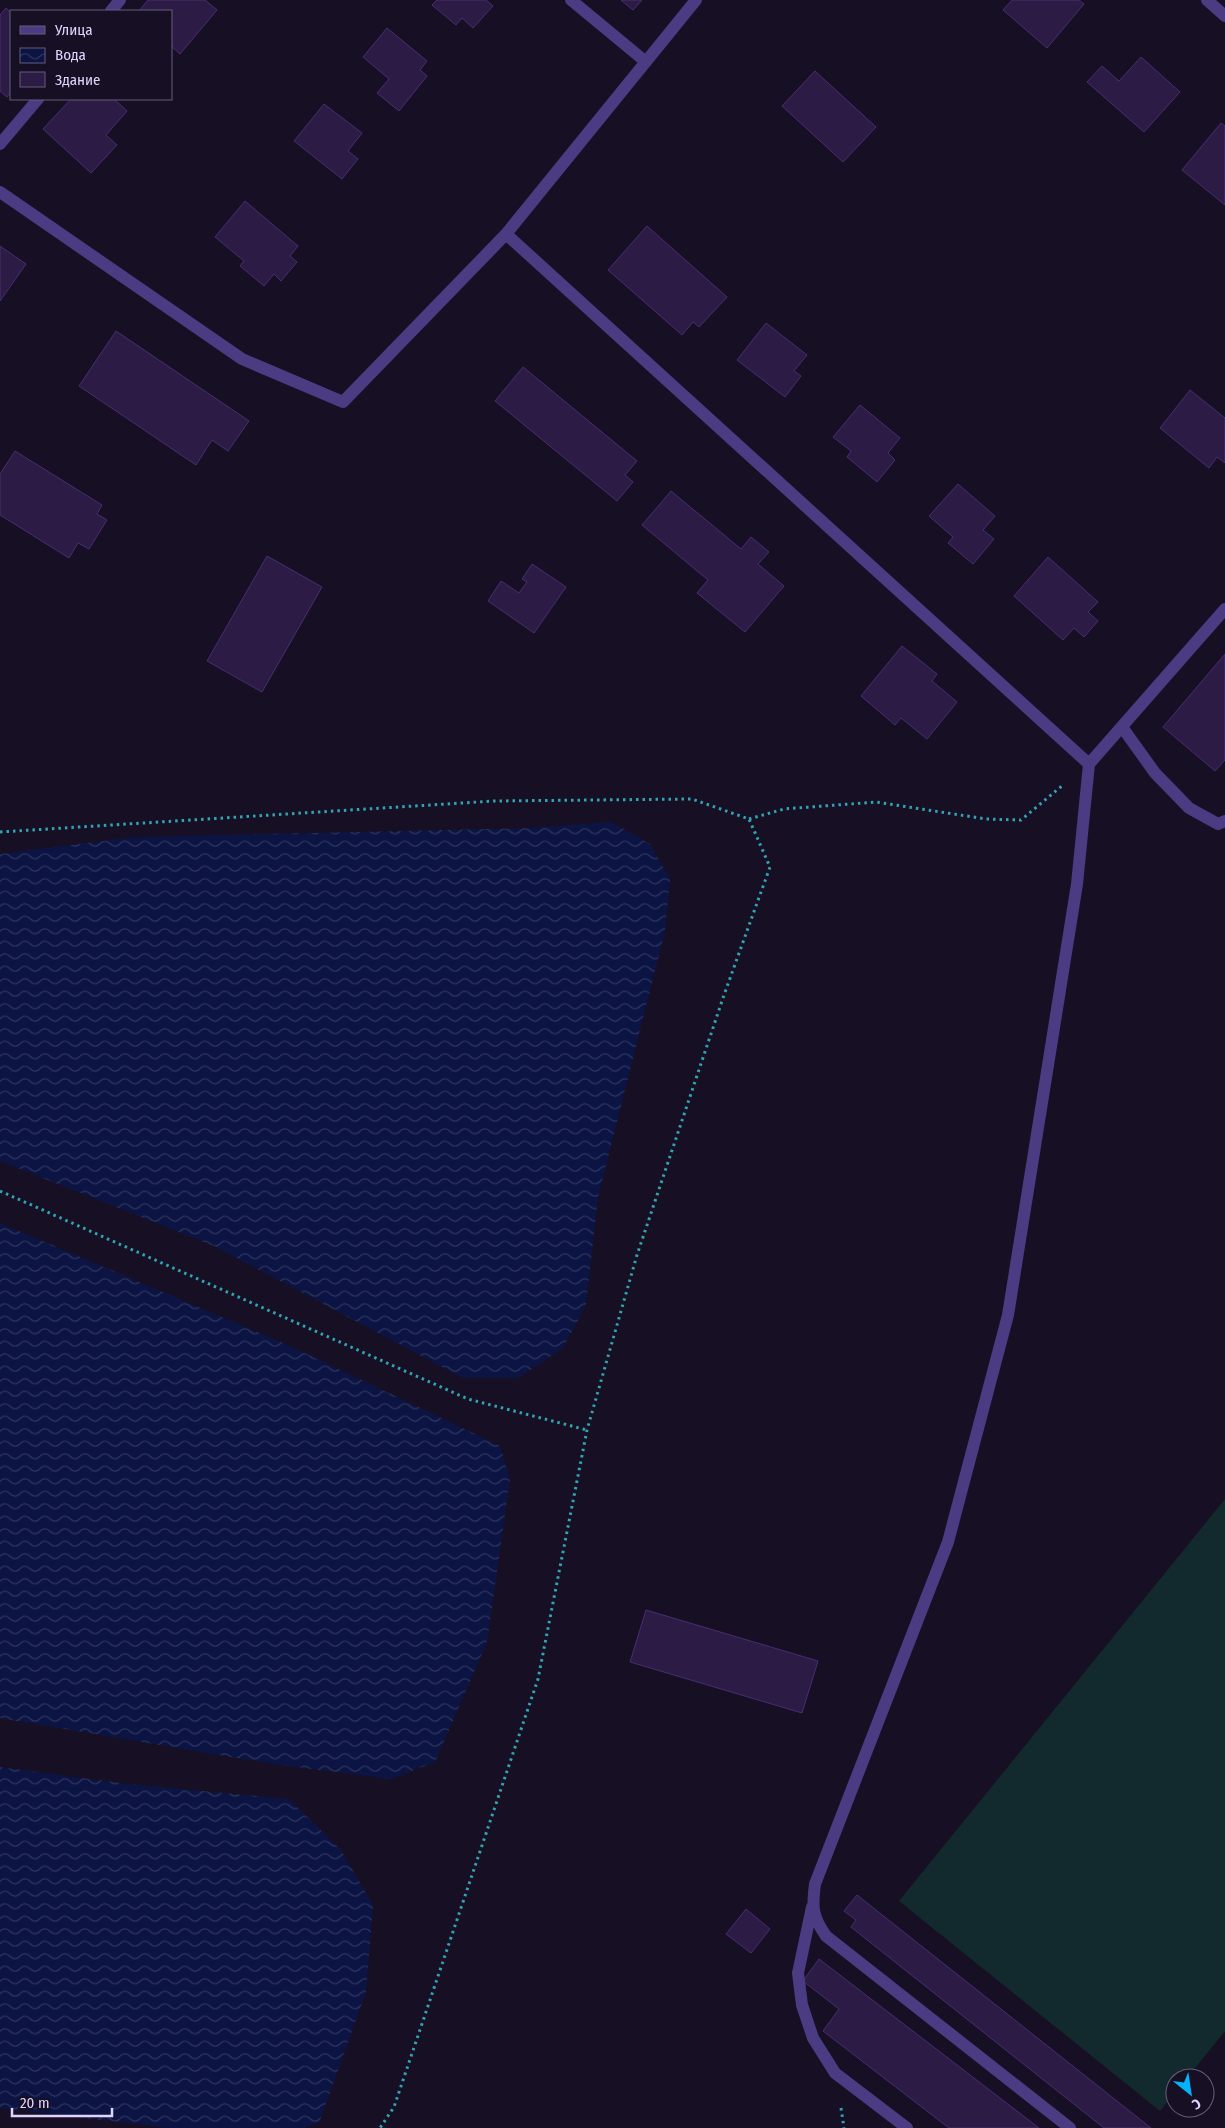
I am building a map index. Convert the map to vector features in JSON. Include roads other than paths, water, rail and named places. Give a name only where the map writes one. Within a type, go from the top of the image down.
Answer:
[{"type":"street","points":[[112,10],[120,0]]},
{"type":"street","points":[[571,0],[646,62]]},
{"type":"street","points":[[0,192],[242,360],[343,402],[506,234],[696,0]]},
{"type":"street","points":[[1207,0],[1225,16]]},
{"type":"street","points":[[0,144],[37,100]]},
{"type":"street","points":[[506,234],[1089,764]]},
{"type":"street","points":[[907,2128],[834,2072],[813,2038],[802,2005],[798,1973],[815,1884],[948,1542],[1008,1315],[1077,884],[1089,764],[1225,610]]},
{"type":"street","points":[[1122,727],[1155,773],[1189,808],[1223,820]]},
{"type":"street","points":[[812,1907],[818,1924],[826,1936],[1070,2128]]},
{"type":"water","points":[[611,822],[650,844],[670,879],[665,931],[598,1197],[586,1305],[563,1348],[518,1378],[463,1378],[214,1246],[0,1161],[0,854],[134,837],[531,828]]},
{"type":"water","points":[[0,1223],[288,1345],[500,1446],[510,1479],[487,1642],[435,1762],[391,1779],[273,1764],[0,1718]]},
{"type":"water","points":[[0,1767],[129,1784],[289,1799],[341,1850],[373,1905],[366,1992],[319,2123],[303,2128],[170,2128],[0,2108]]}]
